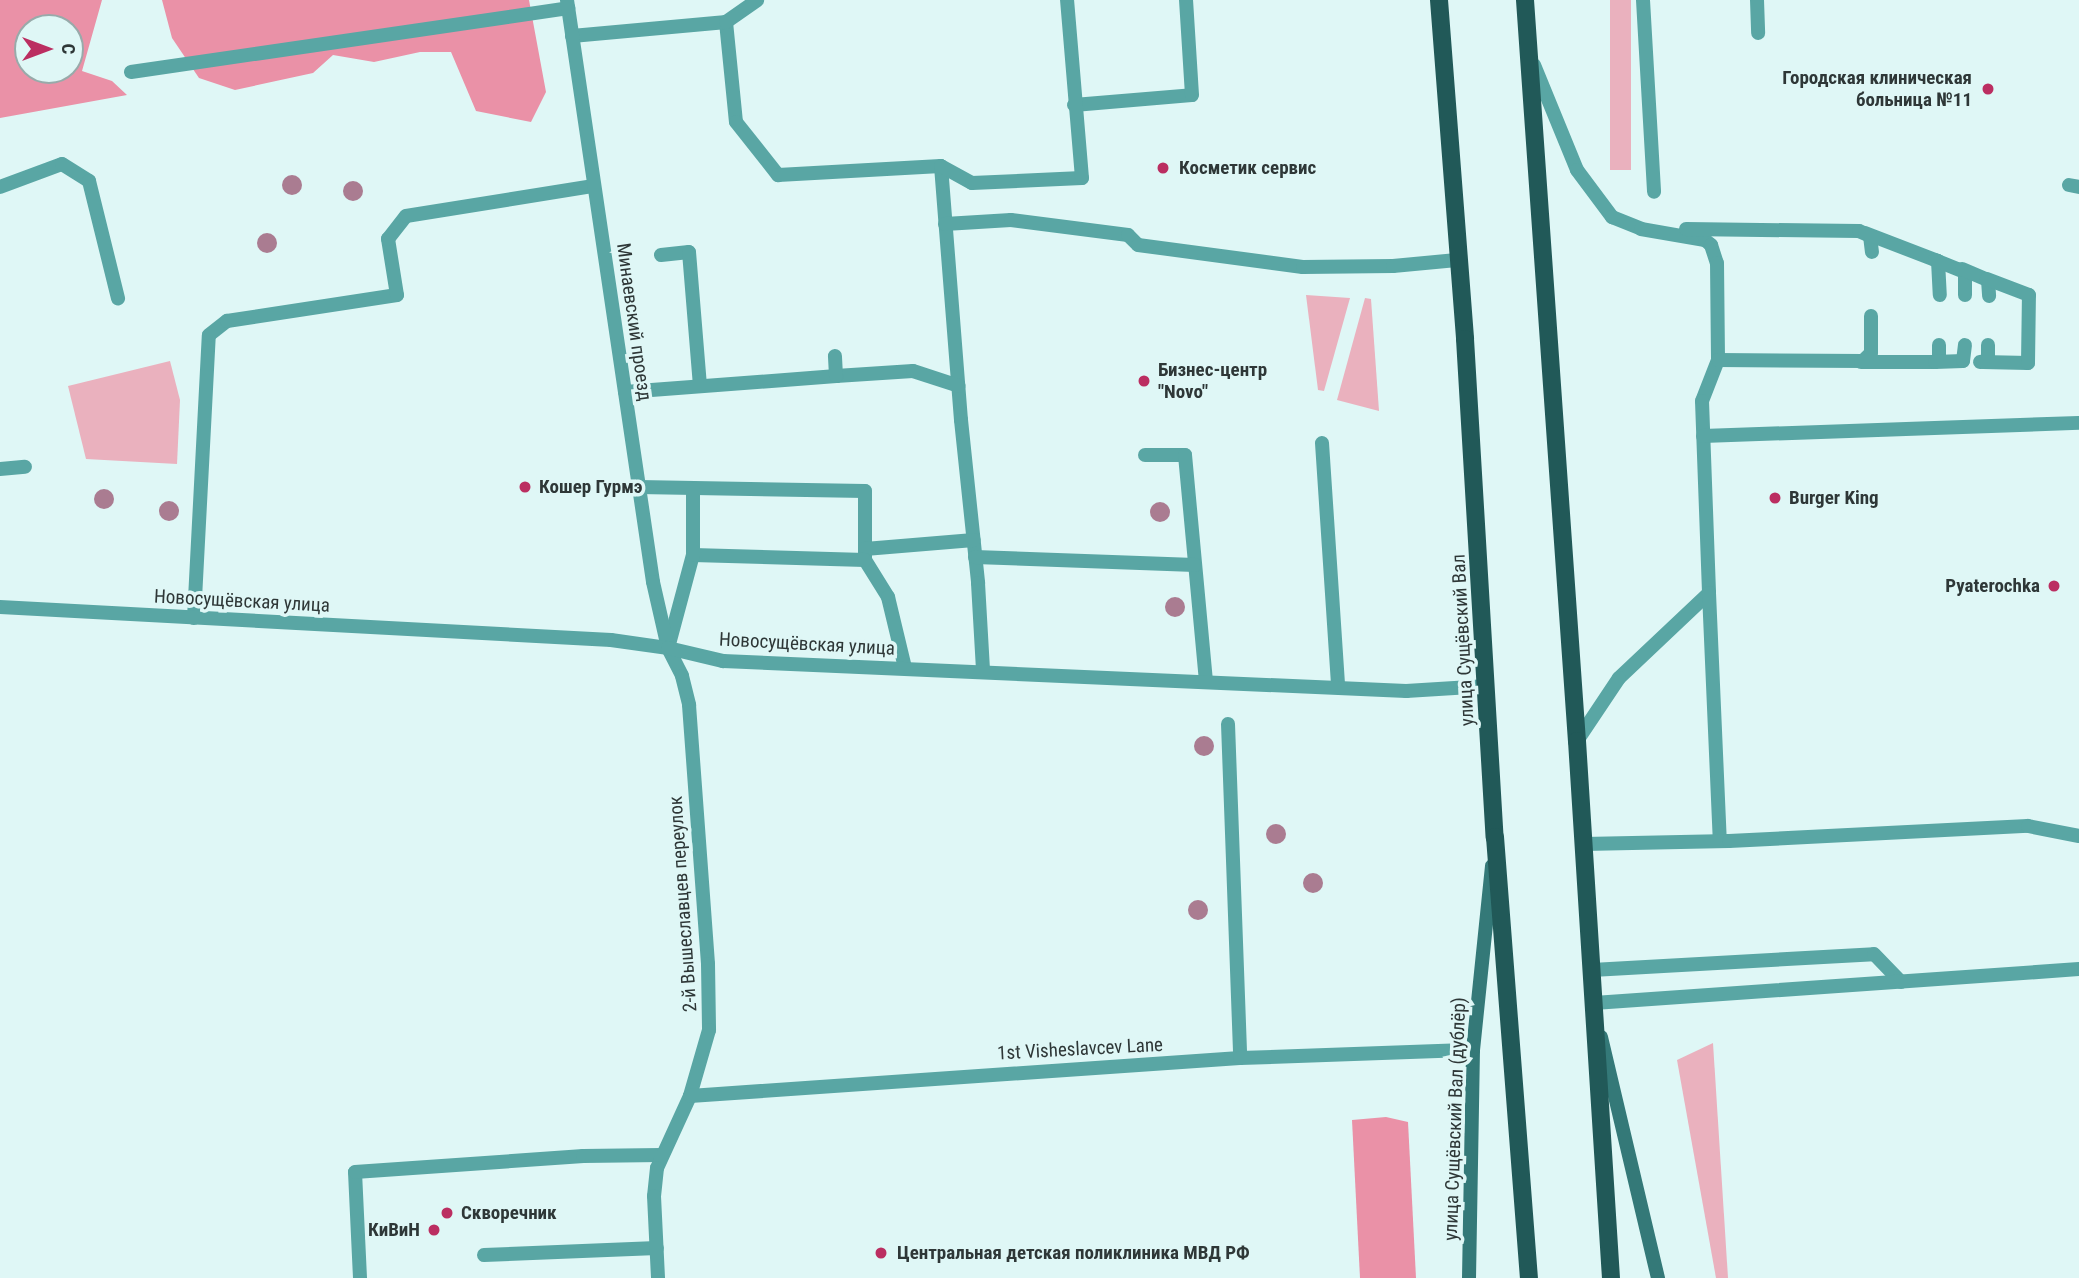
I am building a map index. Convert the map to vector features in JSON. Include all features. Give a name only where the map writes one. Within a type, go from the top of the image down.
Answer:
[{"type":"main road","name":"улица Сущёвский Вал","points":[[1439,0],[1465,339],[1495,837],[1529,1278]]},
{"type":"main road","points":[[1525,0],[1584,844],[1611,1278]]},
{"type":"main road","name":"улица Сущёвский Вал (дублёр)","points":[[1469,1278],[1473,1050],[1495,837]]},
{"type":"main road","points":[[1594,1003],[1658,1278]]},
{"type":"street","points":[[572,36],[726,22],[757,0]]},
{"type":"street","points":[[726,22],[736,122],[778,175],[941,166],[972,183],[1082,178],[1067,0]]},
{"type":"street","points":[[1074,104],[1192,95],[1186,0]]},
{"type":"street","points":[[1643,0],[1654,192]]},
{"type":"street","points":[[1757,0],[1758,33]]},
{"type":"street","points":[[131,72],[568,4]]},
{"type":"street","name":"Минаевский проезд","points":[[568,4],[653,582],[668,648]]},
{"type":"street","points":[[1528,50],[1550,111],[1577,170],[1612,216],[1641,229],[1696,237],[1712,245],[1717,263],[1718,360],[1702,401],[1720,841]]},
{"type":"street","points":[[0,187],[62,164],[89,181],[118,298]]},
{"type":"street","points":[[941,166],[983,671]]},
{"type":"street","points":[[194,618],[209,335],[227,321],[397,295],[388,239],[406,216],[594,187]]},
{"type":"street","points":[[945,224],[1011,220],[1128,235],[1138,245],[1303,267],[1393,267],[1457,261]]},
{"type":"street","points":[[1641,229],[1865,233],[2029,295],[2028,363],[1718,360]]},
{"type":"street","points":[[1865,233],[1872,242],[1872,252]]},
{"type":"street","points":[[661,255],[689,252],[700,385]]},
{"type":"street","points":[[1935,260],[1940,265],[1940,295]]},
{"type":"street","points":[[1962,269],[1966,274],[1965,295]]},
{"type":"street","points":[[1987,279],[1989,296]]},
{"type":"street","points":[[1856,362],[1869,359],[1871,354],[1871,316]]},
{"type":"street","points":[[1936,362],[1939,359],[1939,345]]},
{"type":"street","points":[[1961,362],[1965,345]]},
{"type":"street","points":[[1983,362],[1988,361],[1988,345]]},
{"type":"street","points":[[835,356],[836,376]]},
{"type":"street","points":[[625,392],[913,371],[959,386]]},
{"type":"street","points":[[1703,436],[2079,423]]},
{"type":"street","points":[[1322,443],[1338,687]]},
{"type":"street","points":[[1145,455],[1185,455],[1206,682]]},
{"type":"street","points":[[0,469],[25,467]]},
{"type":"street","points":[[639,487],[865,491],[865,554],[888,597],[905,668]]},
{"type":"street","points":[[668,648],[692,555],[693,489]]},
{"type":"street","points":[[692,555],[865,554],[974,540]]},
{"type":"street","points":[[975,557],[1195,565]]},
{"type":"street","points":[[1577,741],[1619,678],[1709,593]]},
{"type":"street","name":"Новосущёвская улица","points":[[0,607],[611,640],[668,648],[723,661],[1405,691],[1488,686]]},
{"type":"street","name":"2-й Вышеславцев переулок","points":[[659,1278],[654,1196],[661,1155],[690,1096],[709,1030],[708,964],[689,705],[682,676],[668,648]]},
{"type":"street","points":[[1228,723],[1240,1058]]},
{"type":"street","points":[[1584,844],[1720,841],[2028,826],[2079,836]]},
{"type":"street","points":[[1592,970],[1874,954],[1901,982]]},
{"type":"street","points":[[1594,1003],[2079,970]]},
{"type":"street","name":"1st Visheslavcev Lane","points":[[690,1096],[1240,1058],[1473,1050]]},
{"type":"street","points":[[360,1278],[355,1172],[583,1156],[661,1155]]},
{"type":"street","points":[[484,1255],[657,1248]]},
{"type":"shaded area","points":[[0,0],[102,0],[84,64],[84,14],[14,14],[14,84],[84,84],[84,72],[112,81],[127,95],[0,118]]},
{"type":"shaded area","points":[[162,0],[529,0],[546,92],[531,122],[476,111],[451,52],[420,52],[374,62],[333,55],[313,73],[235,90],[199,78],[172,38]]},
{"type":"shaded area","points":[[1610,0],[1631,0],[1631,170],[1610,170]]},
{"type":"shaded area","points":[[1306,295],[1350,298],[1324,391],[1318,390]]},
{"type":"shaded area","points":[[1365,298],[1371,299],[1379,411],[1337,400]]},
{"type":"shaded area","points":[[170,361],[180,400],[177,464],[86,459],[68,386]]},
{"type":"shaded area","points":[[1713,1043],[1728,1278],[1716,1278],[1677,1060]]},
{"type":"shaded area","points":[[1386,1117],[1408,1122],[1416,1278],[1360,1278],[1352,1120]]},
{"type":"place","name":"Городская клиническая больница №11","points":[[1988,89]]},
{"type":"place","name":"Косметик сервис","points":[[1163,168]]},
{"type":"place","name":"Бизнес-центр \"Novo\"","points":[[1144,381]]},
{"type":"place","name":"Кошер Гурмэ","points":[[525,487]]},
{"type":"place","name":"Burger King","points":[[1775,498]]},
{"type":"place","name":"Pyaterochka","points":[[2054,586]]},
{"type":"place","name":"Скворечник","points":[[447,1213]]},
{"type":"place","name":"КиВиН","points":[[434,1230]]},
{"type":"place","name":"Центральная детская поликлиника МВД РФ","points":[[881,1253]]}]
